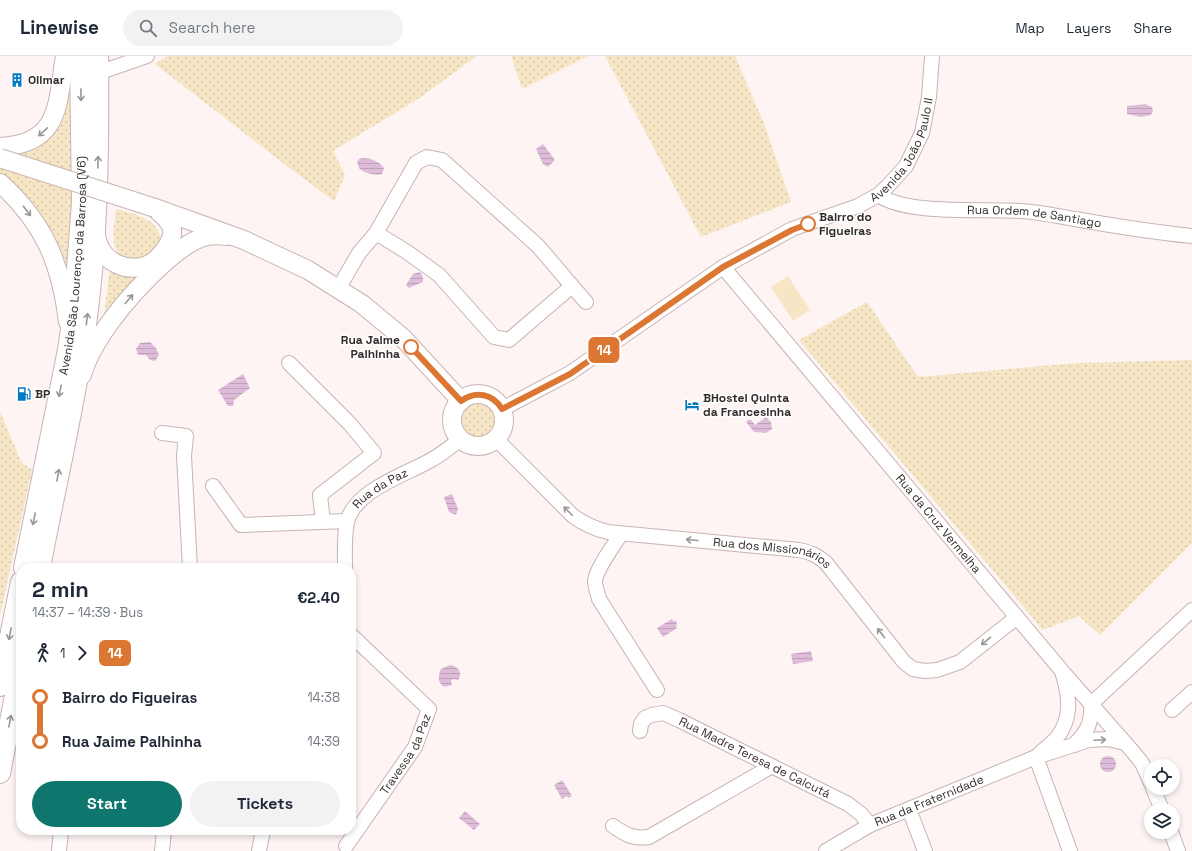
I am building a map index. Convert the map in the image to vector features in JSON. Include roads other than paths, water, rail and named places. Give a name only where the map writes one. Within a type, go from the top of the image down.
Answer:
[{"type":"main road","name":"Avenida São Lourenço da Barrosa (V6)","points":[[25,563],[70,337],[74,307],[82,203],[80,56]]},
{"type":"main road","name":"Avenida São Lourenço da Barrosa (V6)","points":[[41,563],[80,367],[86,323],[95,225],[98,163],[98,65]]},
{"type":"main road","points":[[0,686],[16,607]]},
{"type":"main road","points":[[0,773],[16,690]]},
{"type":"street","points":[[0,147],[19,145],[35,140],[47,128],[56,113],[65,56]]},
{"type":"street","points":[[98,65],[147,56]]},
{"type":"street","name":"Avenida João Paulo II","points":[[502,409],[570,374],[723,267],[792,230],[858,206],[878,195],[906,166],[922,133],[929,97],[932,56]]},
{"type":"street","points":[[338,289],[359,253],[376,233],[416,163],[427,157],[442,160],[538,246],[586,302]]},
{"type":"street","points":[[0,158],[155,208],[244,240],[308,270],[362,304],[403,338],[461,401]]},
{"type":"street","points":[[0,183],[24,206],[51,248],[57,264],[63,289],[70,337]]},
{"type":"street","name":"Rua Ordem de Santiago","points":[[878,195],[890,201],[917,207],[1022,211],[1160,233],[1192,236]]},
{"type":"street","points":[[95,225],[98,244],[109,260],[120,266],[134,268],[146,266],[167,248],[172,238],[172,227],[168,220],[155,208]]},
{"type":"street","points":[[376,233],[440,275],[494,337],[509,340],[572,286]]},
{"type":"street","points":[[72,406],[84,369],[101,335],[137,290],[161,266],[189,243],[207,236],[219,235],[244,240]]},
{"type":"street","name":"Rua da Cruz Vermelha","points":[[723,267],[1062,671],[1094,712],[1125,744],[1142,763],[1144,767]]},
{"type":"street","points":[[289,363],[350,424],[374,453],[320,495],[323,522]]},
{"type":"street","points":[[476,394],[486,395],[496,401],[502,409],[505,420],[500,435],[487,445],[470,445],[461,439],[454,431],[452,420],[454,410],[465,398],[476,394]]},
{"type":"street","points":[[162,433],[186,436],[184,463],[190,563]]},
{"type":"street","name":"Rua da Paz","points":[[346,563],[345,544],[347,521],[356,505],[368,494],[386,482],[432,460],[461,439]]},
{"type":"street","name":"Rua dos Missionários","points":[[496,439],[573,516],[584,524],[596,529],[621,534],[811,552],[819,556],[904,662],[913,669],[925,671],[937,670],[960,662],[1016,617]]},
{"type":"street","points":[[213,486],[242,526],[347,521]]},
{"type":"street","points":[[621,534],[599,570],[595,581],[596,589],[600,599],[658,690]]},
{"type":"street","points":[[1073,745],[1084,735],[1094,712],[1192,610]]},
{"type":"street","name":"Travessa da Paz","points":[[356,640],[429,709],[415,747],[356,832]]},
{"type":"street","points":[[1062,671],[1068,693],[1069,708],[1064,725],[1056,738],[1036,757],[1070,851]]},
{"type":"street","points":[[1172,710],[1192,692]]},
{"type":"street","points":[[1064,725],[1073,718],[1094,712]]},
{"type":"street","name":"Rua Madre Teresa de Calcutá","points":[[640,731],[640,724],[645,718],[663,714],[679,720],[848,804],[861,814],[870,825]]},
{"type":"street","name":"Rua da Fraternidade","points":[[826,851],[870,825],[1036,757],[1089,740],[1108,739],[1125,744]]},
{"type":"street","points":[[613,826],[626,834],[637,838],[649,837],[772,766]]},
{"type":"street","points":[[909,809],[925,851]]},
{"type":"street","points":[[59,851],[61,835]]},
{"type":"street","points":[[162,851],[164,835]]},
{"type":"street","points":[[259,851],[262,835]]},
{"type":"street","name":"Travessa da Paz","points":[[346,846],[354,835]]},
{"type":"street","points":[[1173,839],[1178,851]]},
{"type":"place","name":"Olimar","points":[[17,80]]},
{"type":"place","name":"Bairro do Figueiras","points":[[808,224]]},
{"type":"place","name":"Rua Jaime Palhinha","points":[[411,347]]},
{"type":"place","name":"BP","points":[[24,394]]},
{"type":"place","name":"BHostel Quinta da Francesinha","points":[[692,405]]}]
